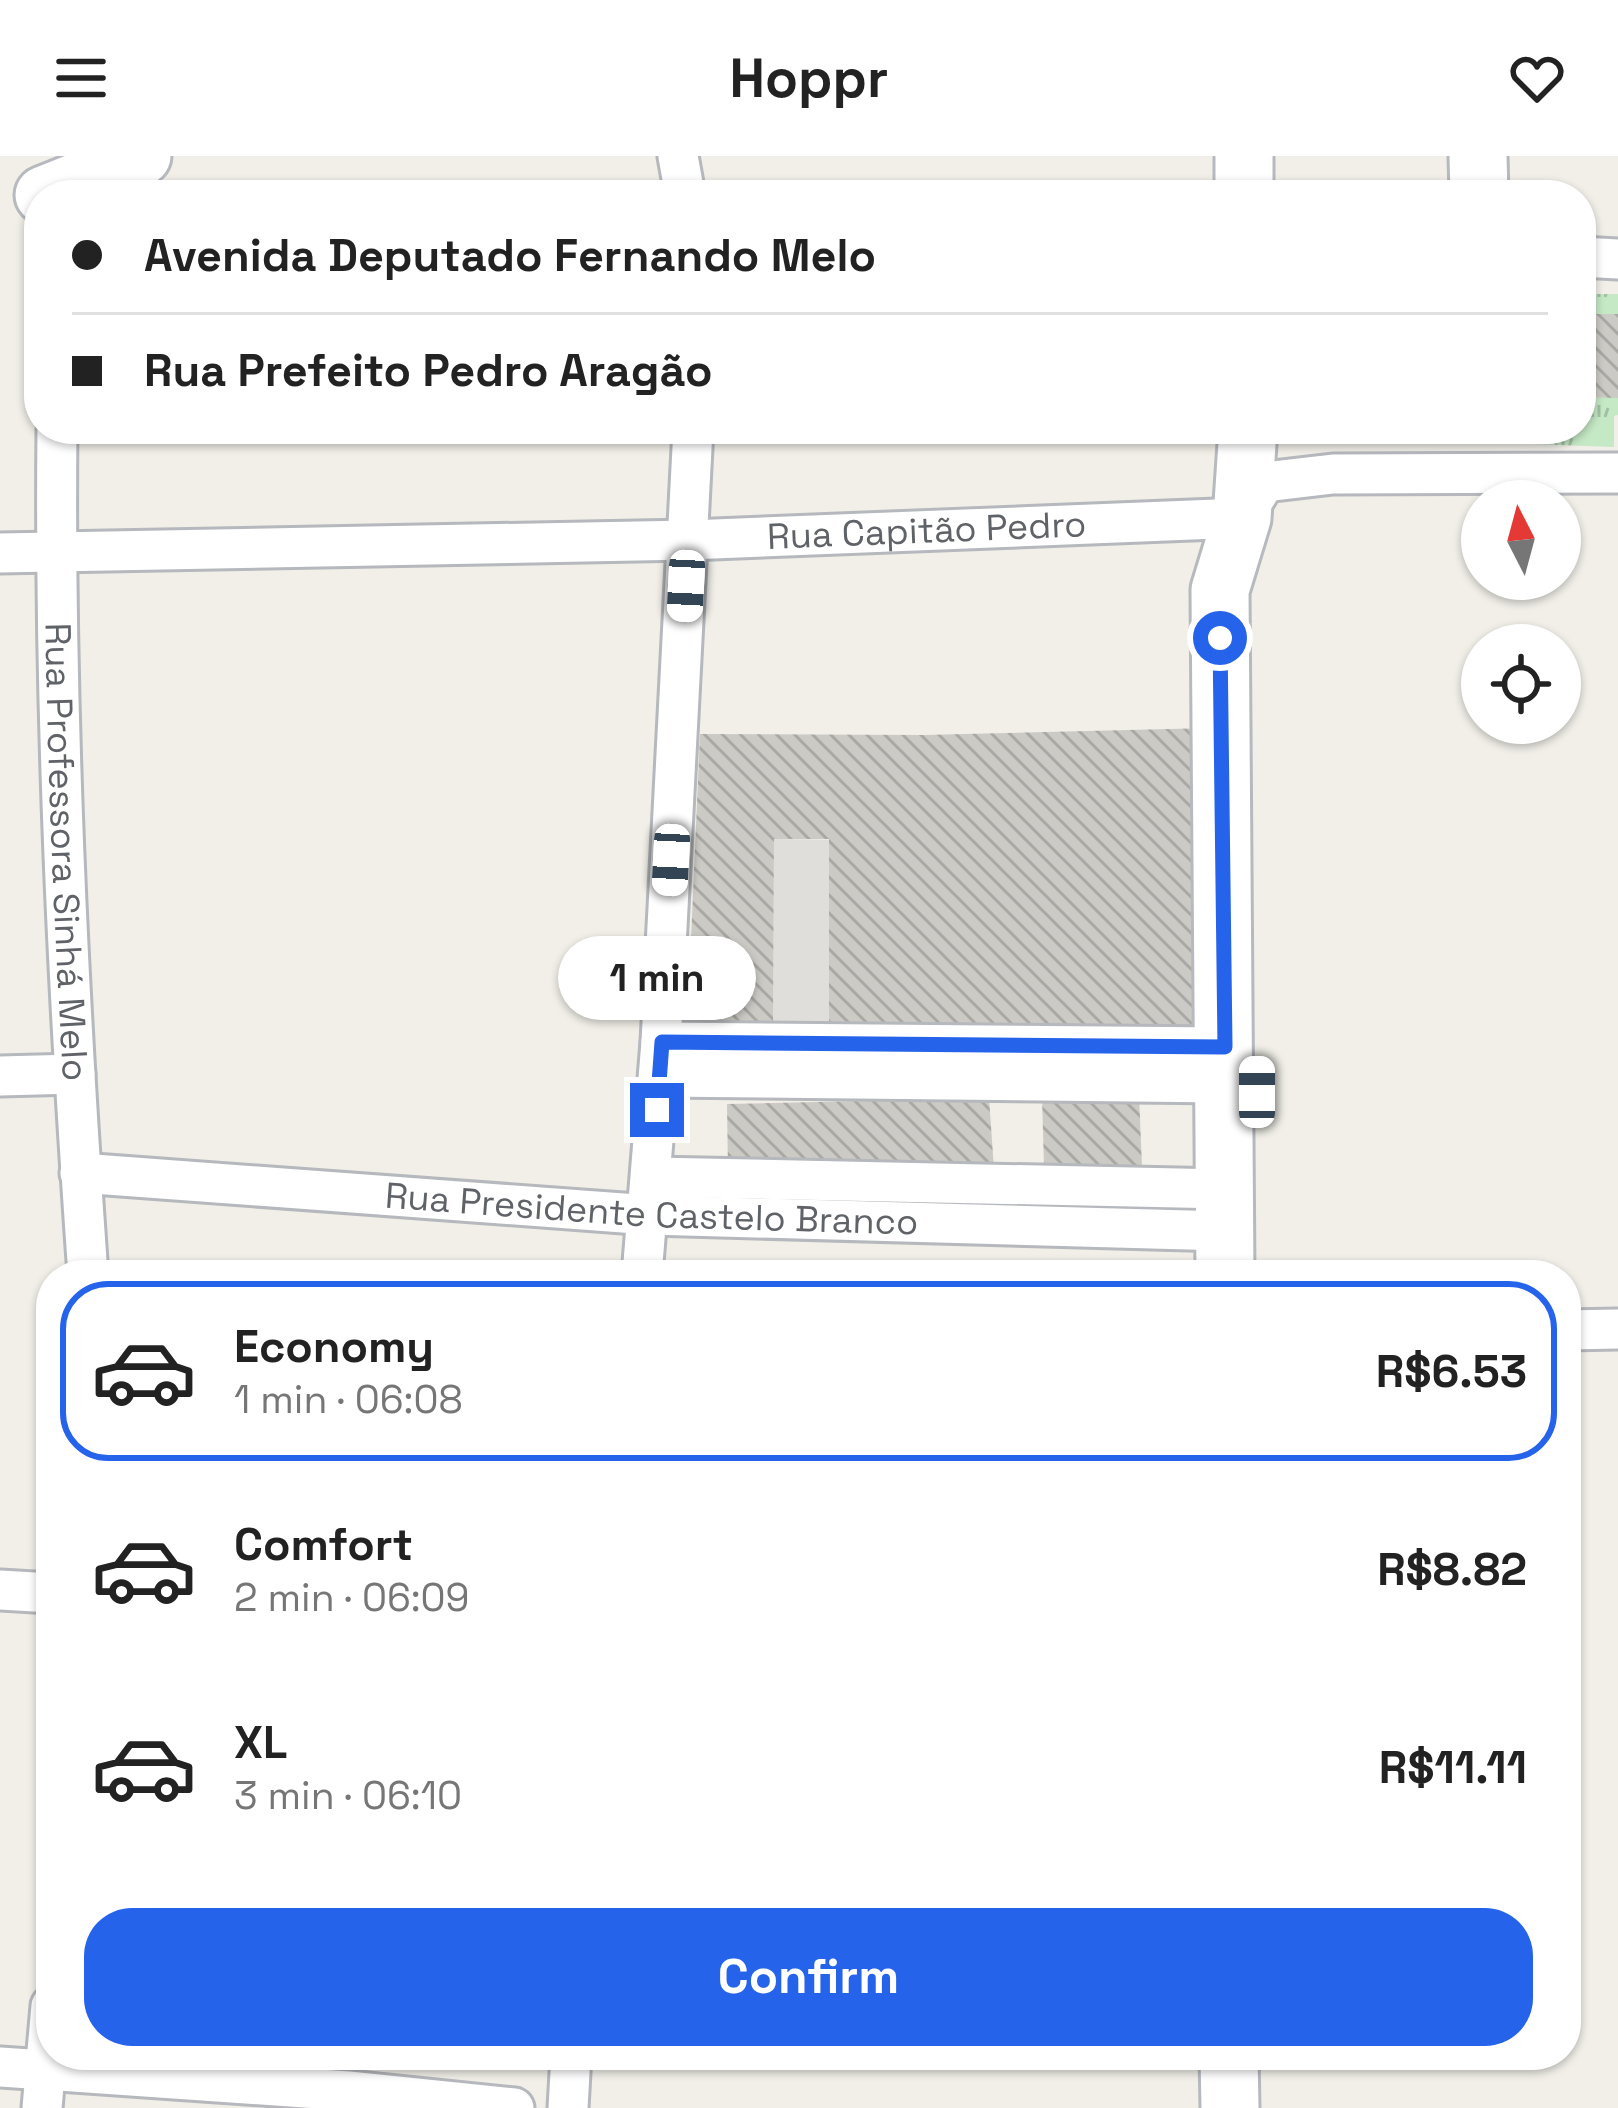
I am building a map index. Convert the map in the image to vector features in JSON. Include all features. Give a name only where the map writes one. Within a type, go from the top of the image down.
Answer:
[{"type":"main road","points":[[84,180],[142,156]]},
{"type":"main road","points":[[1233,1242],[1233,1030],[1251,589],[1242,518],[1257,444]]},
{"type":"main road","points":[[1233,1030],[1233,1242]]},
{"type":"main road","points":[[1193,2070],[1193,2108]]},
{"type":"main road","points":[[1229,2070],[1229,2108]]},
{"type":"street","name":"Rua Professora Sinhá Melo","points":[[57,444],[55,551],[87,1260]]},
{"type":"street","points":[[644,1260],[660,1059],[692,444]]},
{"type":"street","points":[[1242,518],[1265,482],[1292,478],[1618,472]]},
{"type":"street","name":"Rua Capitão Pedro","points":[[0,553],[689,540],[1242,518]]},
{"type":"street","points":[[660,1059],[1233,1030]]},
{"type":"street","points":[[0,1076],[75,1074]]},
{"type":"street","name":"Rua Presidente Castelo Branco","points":[[80,1173],[651,1196],[1233,1242]]},
{"type":"street","points":[[1581,1330],[1618,1329]]},
{"type":"street","points":[[0,1590],[36,1592]]},
{"type":"street","points":[[0,2067],[44,2089],[348,2091],[514,2108]]},
{"type":"street","points":[[568,2108],[571,2070]]},
{"type":"shaded area","points":[[774,839],[923,841],[922,1031],[773,1032]]},
{"type":"green space","points":[[1596,294],[1618,294],[1614,447],[1529,444],[1596,444]]},
{"type":"building","points":[[1596,314],[1618,314],[1618,398],[1596,397]]},
{"type":"building","points":[[1210,728],[1214,1036],[829,1032],[829,839],[774,839],[773,1032],[687,1031],[700,734],[923,735]]},
{"type":"building","points":[[1139,1095],[1142,1167],[1044,1168],[1042,1096]]},
{"type":"building","points":[[989,1098],[994,1169],[728,1172],[727,1104]]},
{"type":"route","points":[[657,1110],[662,1042],[1225,1047],[1220,638]]}]
